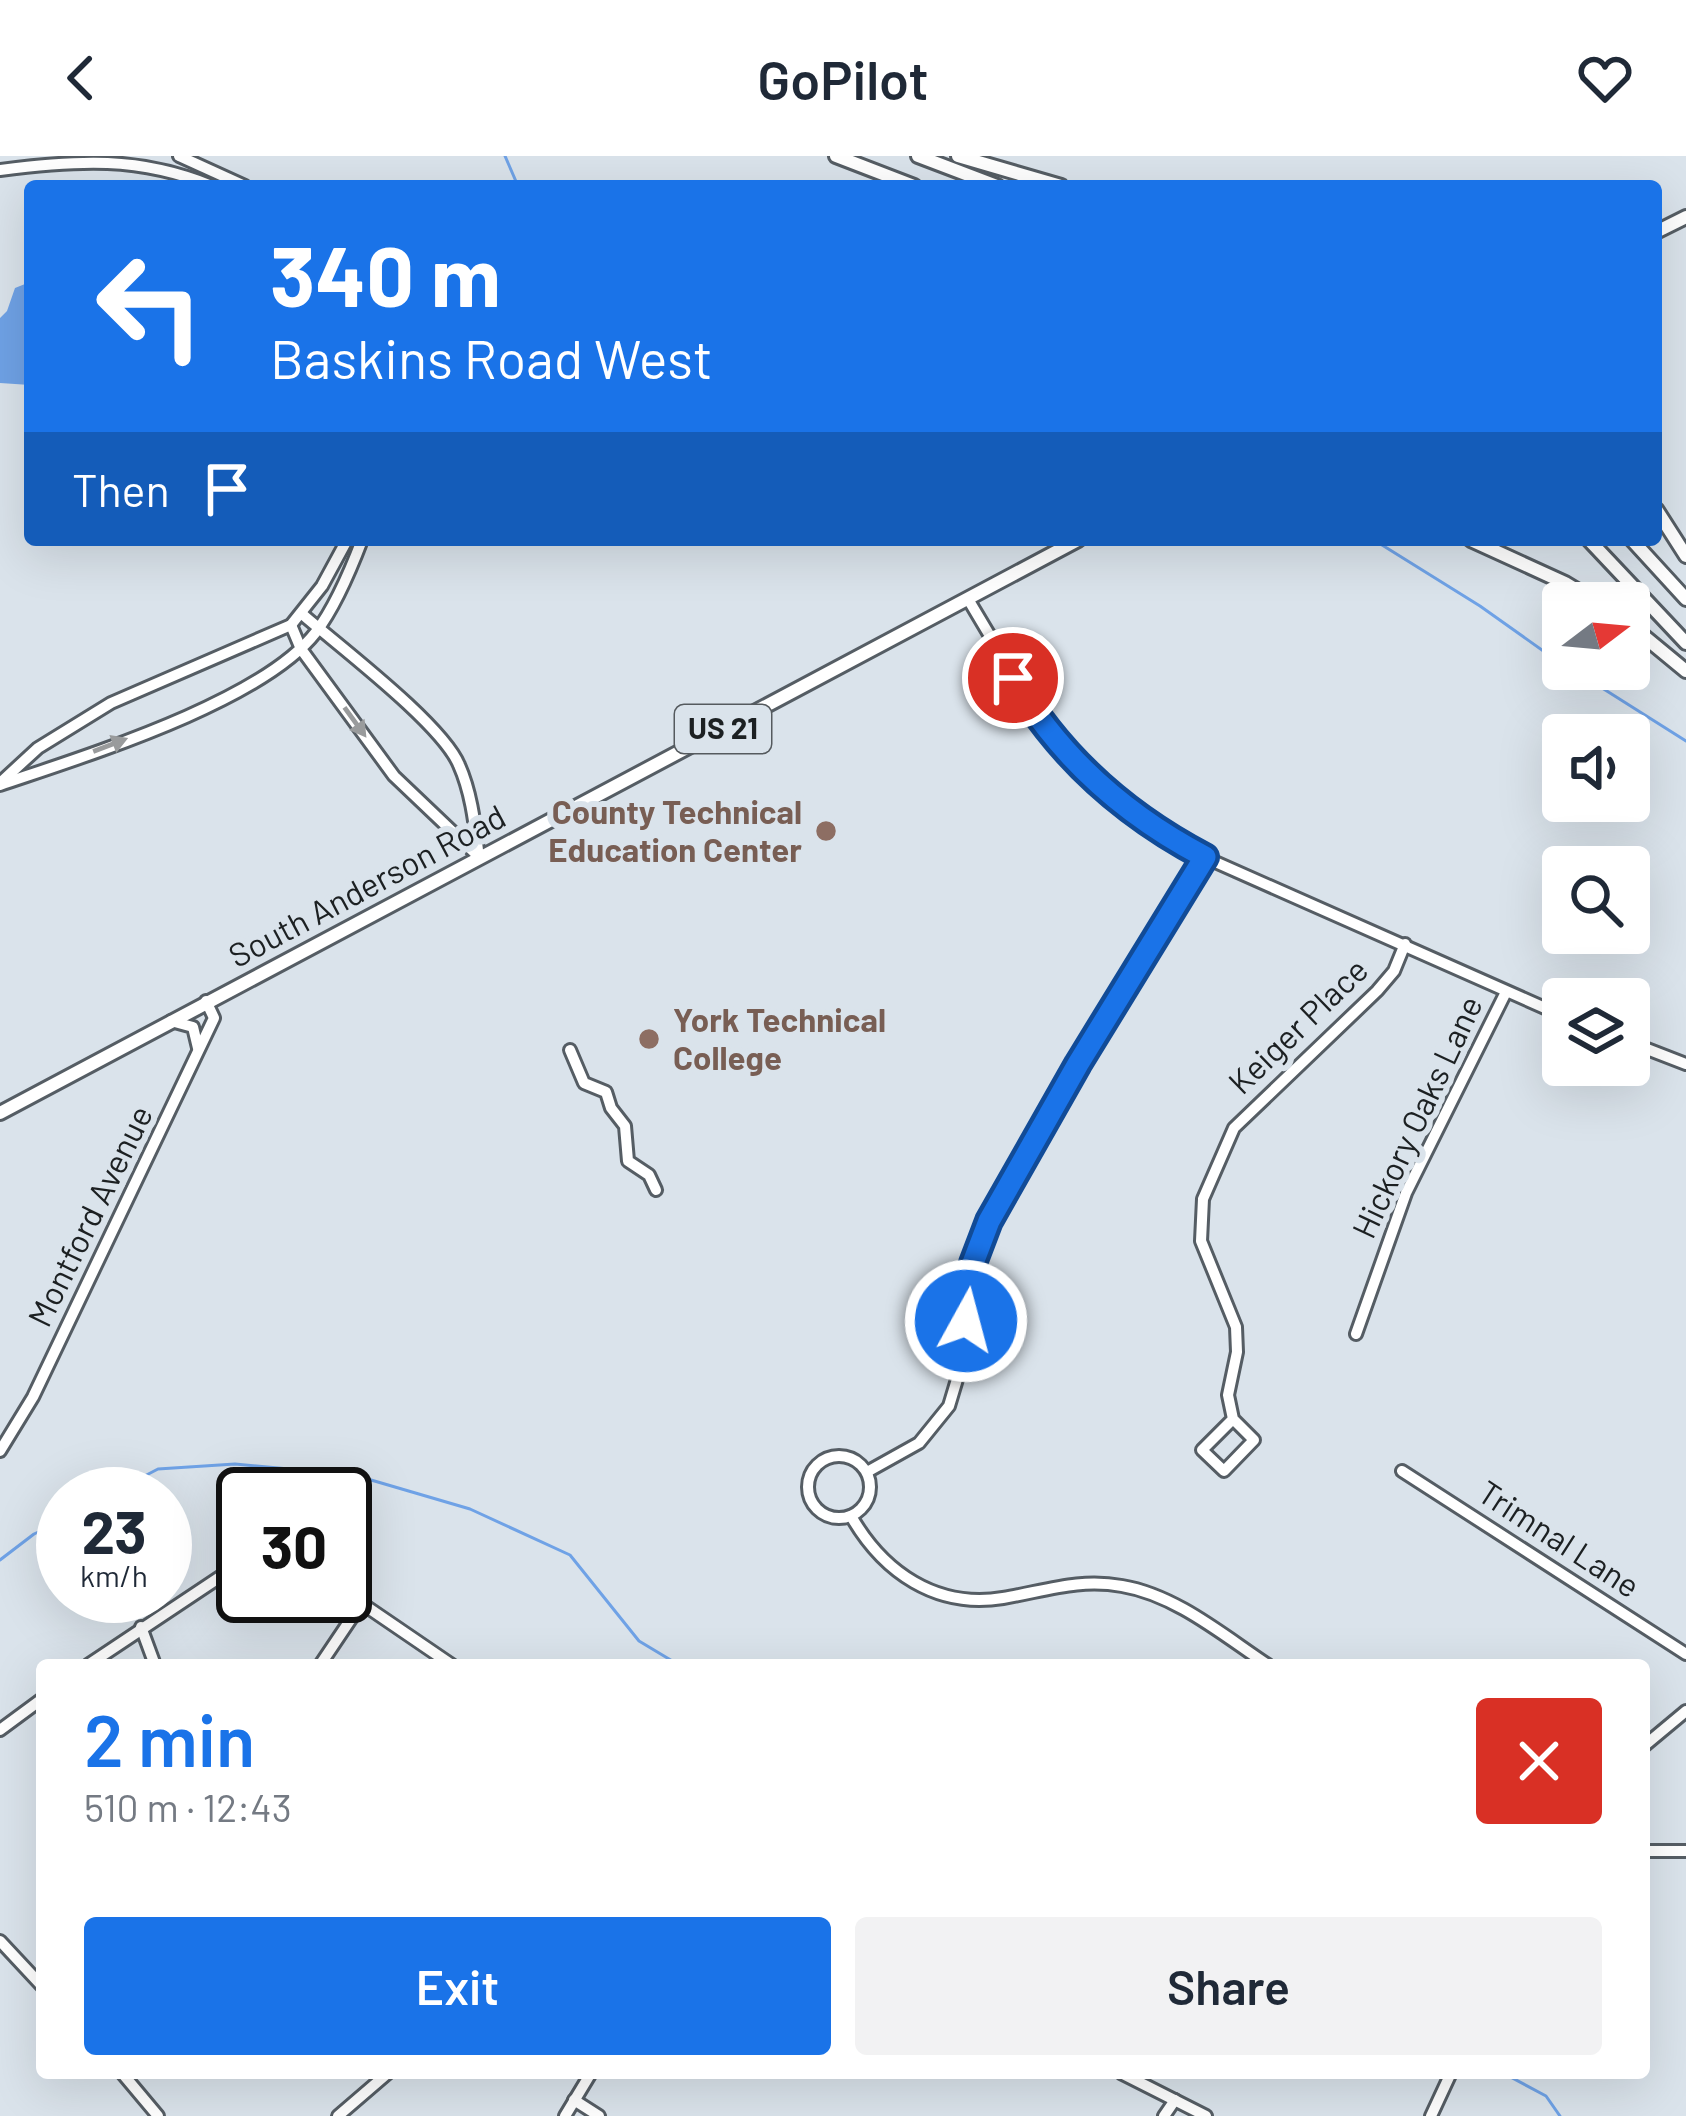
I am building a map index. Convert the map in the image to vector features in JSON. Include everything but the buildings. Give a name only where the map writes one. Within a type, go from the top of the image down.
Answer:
[{"type":"main road","points":[[836,156],[898,180]]},
{"type":"main road","points":[[918,156],[981,180]]},
{"type":"main road","points":[[958,156],[1040,180]]},
{"type":"main road","points":[[1662,518],[1686,556]]},
{"type":"main road","name":"South Anderson Road","points":[[0,1113],[1067,546]]},
{"type":"main road","points":[[1484,546],[1563,582]]},
{"type":"main road","points":[[1595,546],[1686,643]]},
{"type":"main road","points":[[1637,546],[1686,599]]},
{"type":"main road","points":[[1650,641],[1686,671]]},
{"type":"street","points":[[179,156],[231,180]]},
{"type":"street","points":[[0,170],[118,157],[197,180]]},
{"type":"street","points":[[0,783],[38,748],[111,703],[291,625],[343,546]]},
{"type":"street","points":[[0,783],[199,710],[255,683],[301,649],[319,628],[359,546]]},
{"type":"street","points":[[968,599],[1023,695],[1066,753],[1124,806],[1205,857],[1542,1007]]},
{"type":"street","points":[[302,614],[440,735],[459,763],[479,858]]},
{"type":"street","points":[[291,625],[301,649],[394,776],[479,858]]},
{"type":"street","points":[[867,1472],[919,1443],[949,1406],[961,1366],[973,1263],[989,1221],[1205,857]]},
{"type":"street","name":"Keiger Place","points":[[1233,1419],[1202,1450],[1224,1471],[1254,1440],[1233,1419],[1228,1384],[1238,1340],[1201,1240],[1203,1199],[1234,1128],[1377,991],[1394,971],[1405,944]]},
{"type":"street","name":"Hickory Oaks Lane","points":[[1356,1334],[1406,1193],[1506,992]]},
{"type":"street","name":"Montford Avenue","points":[[0,1451],[33,1396],[214,1018],[206,1000]]},
{"type":"street","points":[[171,1021],[194,1027],[198,1051]]},
{"type":"street","points":[[570,1050],[584,1083],[608,1095],[625,1126],[628,1161],[649,1174],[656,1190]]},
{"type":"street","points":[[1650,1050],[1686,1064]]},
{"type":"street","points":[[842,1456],[867,1472],[870,1493],[851,1516],[832,1517],[815,1507],[808,1489],[822,1462],[842,1456]]},
{"type":"street","name":"Trimnal Lane","points":[[1402,1471],[1686,1654]]},
{"type":"street","points":[[851,1516],[889,1567],[926,1589],[975,1600],[1078,1582],[1130,1587],[1186,1612],[1259,1659]]},
{"type":"street","points":[[96,1659],[216,1579]]},
{"type":"street","points":[[372,1611],[443,1659]]},
{"type":"street","points":[[324,1659],[348,1623]]},
{"type":"street","points":[[141,1627],[153,1659]]},
{"type":"street","points":[[0,1730],[36,1703]]},
{"type":"street","points":[[1650,1741],[1686,1711]]},
{"type":"street","points":[[1650,1851],[1686,1851]]},
{"type":"street","points":[[0,1941],[36,1980]]},
{"type":"street","points":[[127,2079],[153,2114]]},
{"type":"street","points":[[338,2116],[381,2079]]},
{"type":"street","points":[[565,2116],[587,2079]]},
{"type":"street","points":[[1132,2079],[1206,2116]]},
{"type":"street","points":[[1431,2116],[1448,2079]]},
{"type":"street","points":[[574,2101],[599,2116]]},
{"type":"street","points":[[1164,2116],[1175,2101]]},
{"type":"water","points":[[24,284],[24,385],[0,383],[0,318],[15,288]]},
{"type":"waterway","points":[[505,156],[515,180]]},
{"type":"waterway","points":[[1384,546],[1542,650]]},
{"type":"waterway","points":[[1605,690],[1686,741]]},
{"type":"waterway","points":[[189,1467],[235,1464],[354,1475],[470,1509],[570,1555],[639,1641],[669,1659]]},
{"type":"waterway","points":[[0,1560],[36,1533]]},
{"type":"waterway","points":[[1514,2079],[1546,2096],[1560,2116]]},
{"type":"place","name":"County Technical Education Center","points":[[826,831]]},
{"type":"place","name":"York Technical College","points":[[649,1039]]},
{"type":"route","points":[[966,1321],[973,1263],[989,1221],[1205,857],[1124,806],[1094,781],[1043,725],[1013,678]]}]
